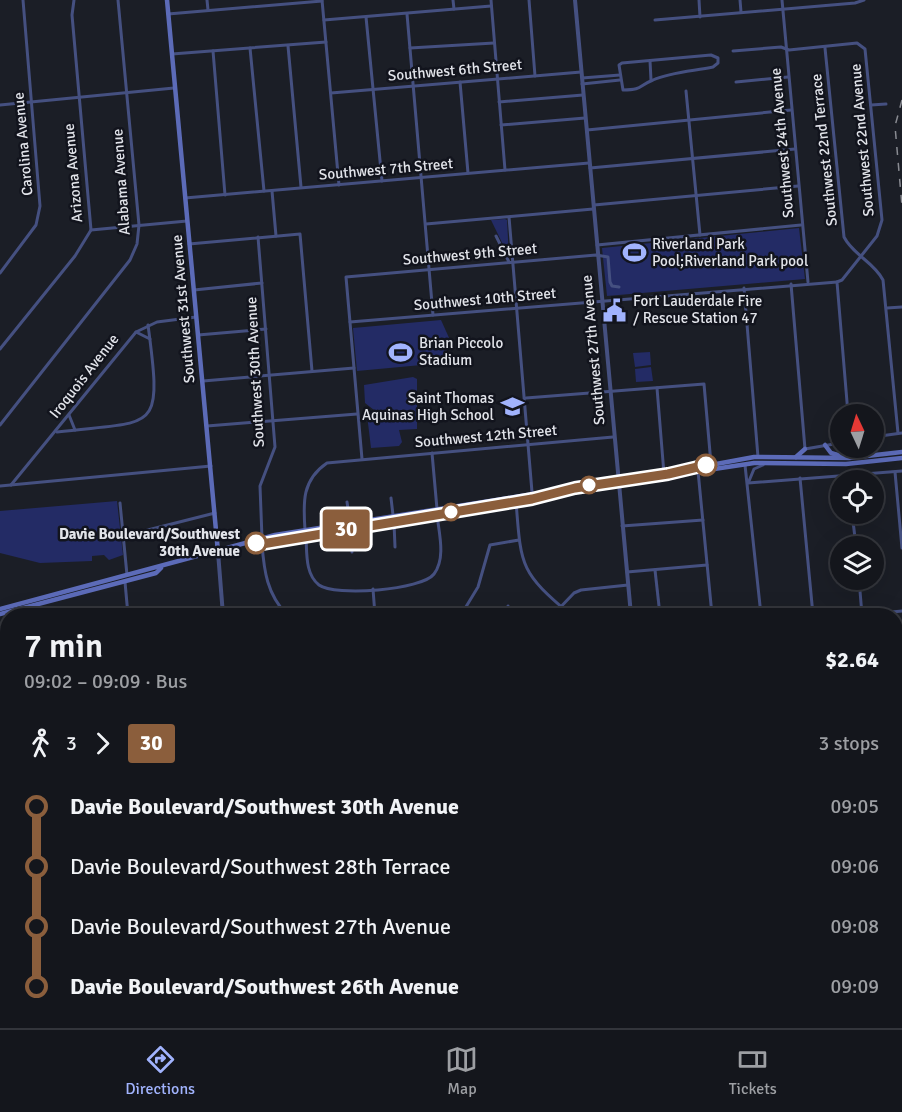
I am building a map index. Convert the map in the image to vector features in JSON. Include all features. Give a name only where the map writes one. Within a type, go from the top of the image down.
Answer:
[{"type":"main road","name":"Southwest 31st Avenue","points":[[167,0],[218,552]]},
{"type":"main road","points":[[825,445],[830,452]]},
{"type":"main road","points":[[796,457],[805,449]]},
{"type":"main road","points":[[884,454],[902,452]]},
{"type":"main road","points":[[754,463],[771,456]]},
{"type":"main road","points":[[737,465],[758,457]]},
{"type":"main road","points":[[666,474],[758,457],[830,458]]},
{"type":"main road","points":[[7,608],[218,552],[350,522],[516,501],[617,480],[745,464],[846,464],[902,458]]},
{"type":"main road","points":[[262,541],[285,539],[305,532],[350,528],[410,513],[437,512],[532,492],[575,488]]},
{"type":"main road","points":[[516,501],[529,497],[532,492]]},
{"type":"main road","points":[[13,608],[125,582],[156,573],[160,568]]},
{"type":"street","name":"Carolina Avenue","points":[[0,273],[30,234],[38,215],[40,198],[23,0]]},
{"type":"street","name":"Arizona Avenue","points":[[0,350],[75,256],[91,230],[78,98],[72,15],[74,0]]},
{"type":"street","name":"Alabama Avenue","points":[[0,425],[130,260],[137,244],[140,225],[118,0]]},
{"type":"street","points":[[207,0],[208,10]]},
{"type":"street","points":[[246,0],[247,8]]},
{"type":"street","points":[[453,0],[453,9]]},
{"type":"street","points":[[491,0],[505,170]]},
{"type":"street","points":[[529,0],[535,76]]},
{"type":"street","name":"Southwest 27th Avenue","points":[[575,0],[600,301],[630,608]]},
{"type":"street","points":[[699,0],[700,17]]},
{"type":"street","points":[[740,0],[741,12]]},
{"type":"street","name":"Southwest 24th Avenue","points":[[782,0],[808,283]]},
{"type":"street","points":[[824,0],[825,6]]},
{"type":"street","points":[[655,20],[825,6],[864,0]]},
{"type":"street","points":[[168,14],[247,8],[285,2],[322,1],[339,184]]},
{"type":"street","points":[[324,20],[491,6]]},
{"type":"street","points":[[407,14],[433,315]]},
{"type":"street","points":[[366,16],[382,181]]},
{"type":"street","points":[[171,54],[326,42]]},
{"type":"street","points":[[410,48],[494,43]]},
{"type":"street","name":"Southwest 22nd Avenue","points":[[825,47],[863,45],[871,105],[881,228],[861,256]]},
{"type":"street","points":[[288,46],[301,188]]},
{"type":"street","points":[[733,51],[780,47],[786,49],[825,47]]},
{"type":"street","name":"Southwest 22nd Terrace","points":[[825,47],[844,237],[861,256]]},
{"type":"street","points":[[250,48],[264,191]]},
{"type":"street","points":[[213,51],[225,195]]},
{"type":"street","points":[[711,55],[718,57],[713,67],[651,80],[643,88],[623,90],[620,80],[622,63],[650,61],[711,55]]},
{"type":"street","points":[[650,61],[651,80]]},
{"type":"street","name":"Southwest 6th Street","points":[[331,93],[581,72]]},
{"type":"street","points":[[581,78],[620,75]]},
{"type":"street","points":[[736,82],[788,77]]},
{"type":"street","points":[[582,84],[620,80]]},
{"type":"street","points":[[460,82],[468,174]]},
{"type":"street","points":[[0,105],[174,88]]},
{"type":"street","points":[[686,91],[700,235]]},
{"type":"street","points":[[499,102],[583,94]]},
{"type":"street","points":[[871,105],[886,104]]},
{"type":"street","points":[[586,130],[791,110]]},
{"type":"street","points":[[501,125],[585,118]]},
{"type":"street","name":"Southwest 7th Street","points":[[185,198],[505,170],[692,159],[795,149]]},
{"type":"street","points":[[426,224],[798,186]]},
{"type":"street","points":[[272,191],[276,236]]},
{"type":"street","points":[[509,217],[532,492]]},
{"type":"street","points":[[91,230],[187,220]]},
{"type":"street","points":[[596,245],[801,225]]},
{"type":"street","points":[[189,244],[300,234],[312,371]]},
{"type":"street","points":[[496,236],[511,262]]},
{"type":"street","name":"Southwest 30th Avenue","points":[[258,237],[275,447],[260,486],[262,541],[266,582],[281,608]]},
{"type":"street","points":[[596,255],[608,257],[610,282],[612,286],[619,287]]},
{"type":"street","name":"Southwest 9th Street","points":[[350,322],[346,277],[596,255]]},
{"type":"street","points":[[847,404],[837,282],[861,256],[879,271],[883,280],[887,308],[900,433],[884,435]]},
{"type":"street","name":"Southwest 10th Street","points":[[350,322],[837,282]]},
{"type":"street","points":[[194,290],[262,283]]},
{"type":"street","points":[[791,284],[805,449],[830,444]]},
{"type":"street","points":[[744,288],[758,457]]},
{"type":"street","points":[[887,308],[902,307]]},
{"type":"street","name":"Iroquois Avenue","points":[[11,485],[136,332],[148,325],[196,317]]},
{"type":"street","points":[[350,322],[362,459]]},
{"type":"street","points":[[55,432],[127,426],[148,416],[154,404],[148,325]]},
{"type":"street","points":[[198,335],[266,329]]},
{"type":"street","points":[[136,332],[150,339]]},
{"type":"street","points":[[202,381],[354,368]]},
{"type":"street","points":[[525,398],[704,384],[711,464]]},
{"type":"street","points":[[657,388],[666,474]]},
{"type":"street","points":[[69,414],[75,430]]},
{"type":"street","points":[[206,426],[357,414]]},
{"type":"street","name":"Southwest 12th Street","points":[[373,589],[334,592],[319,585],[308,567],[304,492],[317,470],[327,463],[613,437]]},
{"type":"street","points":[[374,608],[373,589],[418,584],[435,573],[440,564],[432,453]]},
{"type":"street","points":[[747,477],[754,463]]},
{"type":"street","points":[[748,483],[756,467],[777,463]]},
{"type":"street","points":[[745,464],[760,608]]},
{"type":"street","points":[[0,486],[211,466]]},
{"type":"street","points":[[698,471],[711,608]]},
{"type":"street","points":[[884,473],[902,471]]},
{"type":"street","points":[[895,472],[902,548]]},
{"type":"street","points":[[748,483],[800,478],[830,478]]},
{"type":"street","points":[[800,478],[812,608]]},
{"type":"street","points":[[391,498],[395,547]]},
{"type":"street","points":[[516,501],[519,540],[523,561],[530,578],[561,607],[581,590],[628,585]]},
{"type":"street","points":[[347,502],[350,522]]},
{"type":"street","points":[[120,503],[127,575]]},
{"type":"street","points":[[124,536],[215,513]]},
{"type":"street","points":[[622,526],[703,520]]},
{"type":"street","points":[[350,528],[352,552]]},
{"type":"street","points":[[465,608],[478,587],[490,545],[519,540]]},
{"type":"street","name":"Southwest 31st Avenue","points":[[218,552],[223,608]]},
{"type":"street","points":[[627,572],[707,565]]},
{"type":"street","points":[[656,570],[659,608]]},
{"type":"street","points":[[125,582],[127,608]]},
{"type":"street","points":[[860,590],[861,608]]},
{"type":"shaded area","points":[[491,220],[507,220],[509,257]]},
{"type":"shaded area","points":[[799,228],[805,279],[607,296],[602,248]]},
{"type":"shaded area","name":"Brian Piccolo Stadium","points":[[441,320],[450,340],[443,363],[357,371],[353,328]]},
{"type":"shaded area","points":[[650,352],[651,365],[635,367],[633,353]]},
{"type":"shaded area","points":[[651,367],[653,381],[636,382],[635,369]]},
{"type":"shaded area","points":[[413,377],[417,379],[417,429],[399,430],[402,442],[399,446],[371,448],[367,415],[377,414],[392,424],[365,403],[364,385]]},
{"type":"shaded area","points":[[117,501],[123,555],[109,560],[104,555],[92,556],[92,561],[40,563],[0,553],[0,511]]},
{"type":"railway","points":[[902,100],[895,126],[902,206]]},
{"type":"bus line","name":"30","points":[[256,543],[262,544],[532,499],[575,488],[668,474],[706,465]]},
{"type":"place","name":"Riverland Park Pool;Riverland Park pool","points":[[634,253]]},
{"type":"place","name":"Fort Lauderdale Fire / Rescue Station 47","points":[[615,310]]},
{"type":"place","name":"Brian Piccolo Stadium","points":[[401,352]]},
{"type":"place","name":"Saint Thomas Aquinas High School","points":[[512,407]]},
{"type":"place","name":"Davie Boulevard/Southwest 30th Avenue","points":[[256,543]]}]
